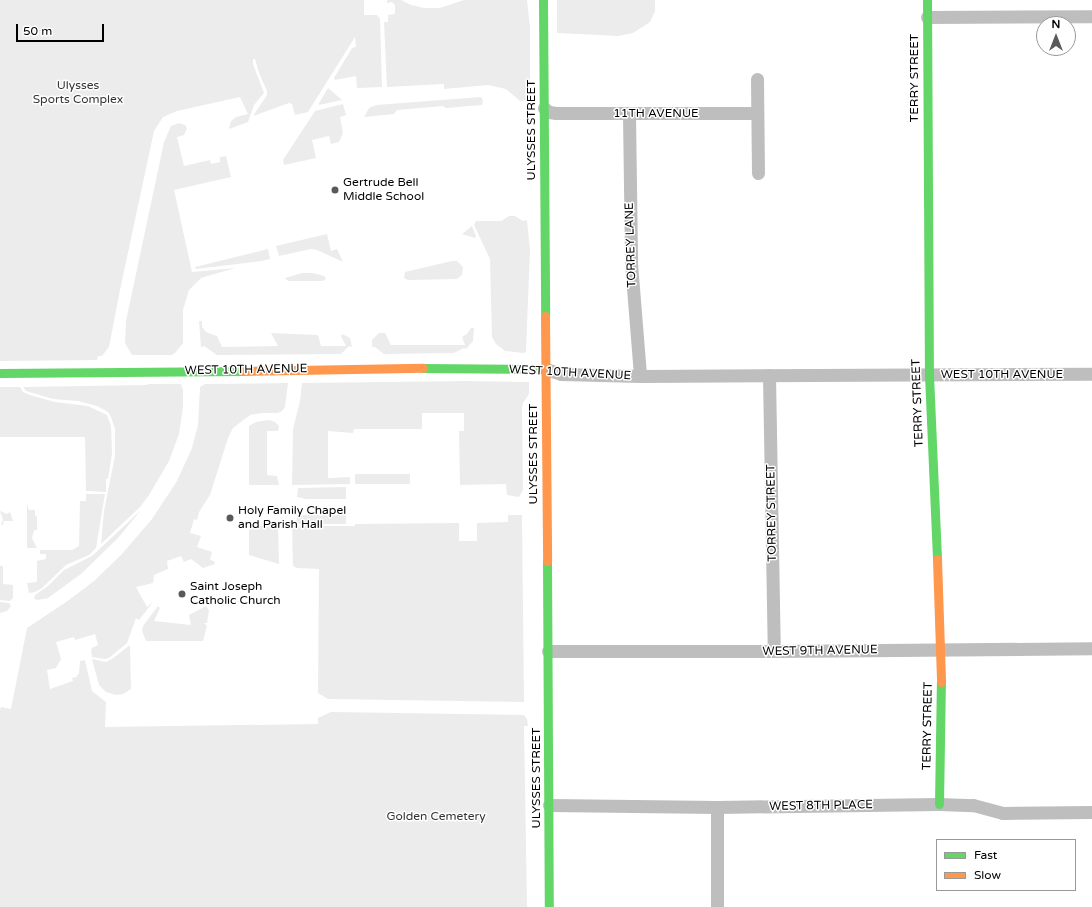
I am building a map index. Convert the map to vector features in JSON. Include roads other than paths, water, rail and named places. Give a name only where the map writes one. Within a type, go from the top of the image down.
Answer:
[{"type":"street","name":"ULYSSES STREET","points":[[543,0],[550,111],[546,369],[549,907]]},
{"type":"street","name":"TERRY STREET","points":[[927,0],[929,375],[941,649],[939,804]]},
{"type":"street","points":[[927,17],[1092,16]]},
{"type":"street","points":[[757,79],[758,173]]},
{"type":"street","name":"11TH AVENUE","points":[[550,111],[629,114],[757,113]]},
{"type":"street","name":"TORREY LANE","points":[[629,114],[631,263],[640,376]]},
{"type":"street","name":"WEST 10TH AVENUE","points":[[0,373],[296,370],[343,368],[546,369],[561,374],[640,376],[1092,374]]},
{"type":"street","name":"TORREY STREET","points":[[769,376],[774,652]]},
{"type":"street","name":"WEST 9TH AVENUE","points":[[548,652],[774,652],[1092,648]]},
{"type":"street","name":"WEST 8TH PLACE","points":[[549,805],[717,807],[939,804],[973,805],[1002,813],[1092,812]]},
{"type":"street","points":[[717,807],[718,907]]},
{"type":"place","name":"Gertrude Bell Middle School","points":[[335,190]]},
{"type":"place","name":"Holy Family Chapel and Parish Hall","points":[[230,518]]},
{"type":"place","name":"Saint Joseph Catholic Church","points":[[182,594]]},
{"type":"park label","name":"Ulysses Sports Complex","points":[[78,93]]},
{"type":"park label","name":"Golden Cemetery","points":[[436,817]]}]
